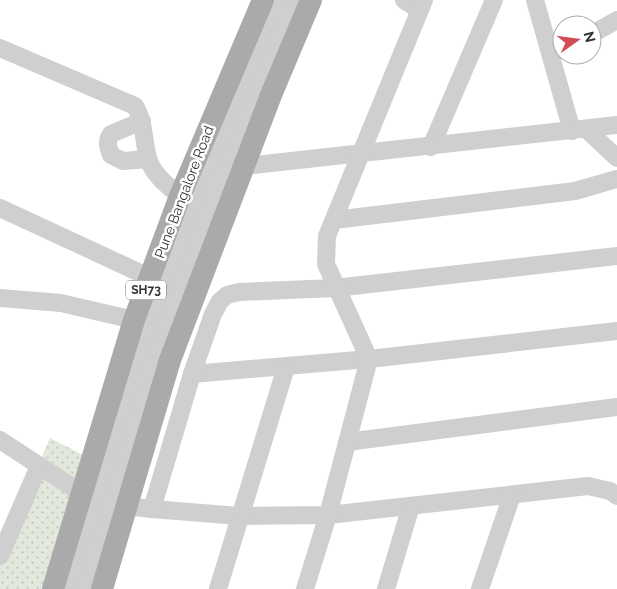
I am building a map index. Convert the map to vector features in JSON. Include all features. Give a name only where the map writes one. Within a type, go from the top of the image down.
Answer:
[{"type":"main road","name":"Pune Bangalore Road","points":[[102,589],[103,501],[134,320],[180,196],[263,0]]},
{"type":"main road","name":"Pune Bangalore Road","points":[[53,589],[103,501],[170,360],[311,0]]},
{"type":"street","points":[[85,589],[103,501],[143,350],[199,196],[281,0]]},
{"type":"street","points":[[70,589],[208,210],[295,0]]},
{"type":"street","points":[[305,589],[328,515],[370,360],[362,338],[335,288],[326,264],[325,248],[334,220],[422,5],[404,0]]},
{"type":"street","points":[[430,147],[494,0]]},
{"type":"street","points":[[535,0],[552,42]]},
{"type":"street","points":[[602,28],[617,20]]},
{"type":"street","points":[[1,49],[132,102],[142,121],[148,159],[159,178],[180,196]]},
{"type":"street","points":[[560,65],[579,130],[617,158]]},
{"type":"street","points":[[142,121],[111,134],[108,138],[108,147],[111,154],[123,162],[148,159]]},
{"type":"street","points":[[245,166],[617,125]]},
{"type":"street","points":[[334,220],[575,191],[617,179]]},
{"type":"street","points":[[0,208],[151,278]]},
{"type":"street","points":[[152,509],[192,374],[213,314],[220,301],[227,295],[239,292],[335,288],[617,256]]},
{"type":"street","points":[[0,298],[61,303],[134,320]]},
{"type":"street","points":[[192,374],[370,360],[617,331]]},
{"type":"street","points":[[218,589],[286,367]]},
{"type":"street","points":[[347,442],[617,407]]},
{"type":"street","points":[[0,440],[39,466],[103,501],[152,509],[239,516],[328,515],[588,486],[615,489]]},
{"type":"street","points":[[0,556],[39,466]]},
{"type":"street","points":[[480,589],[512,495]]},
{"type":"street","points":[[386,589],[411,506]]},
{"type":"shaded area","points":[[50,438],[91,459],[44,589],[0,589],[0,554]]}]
